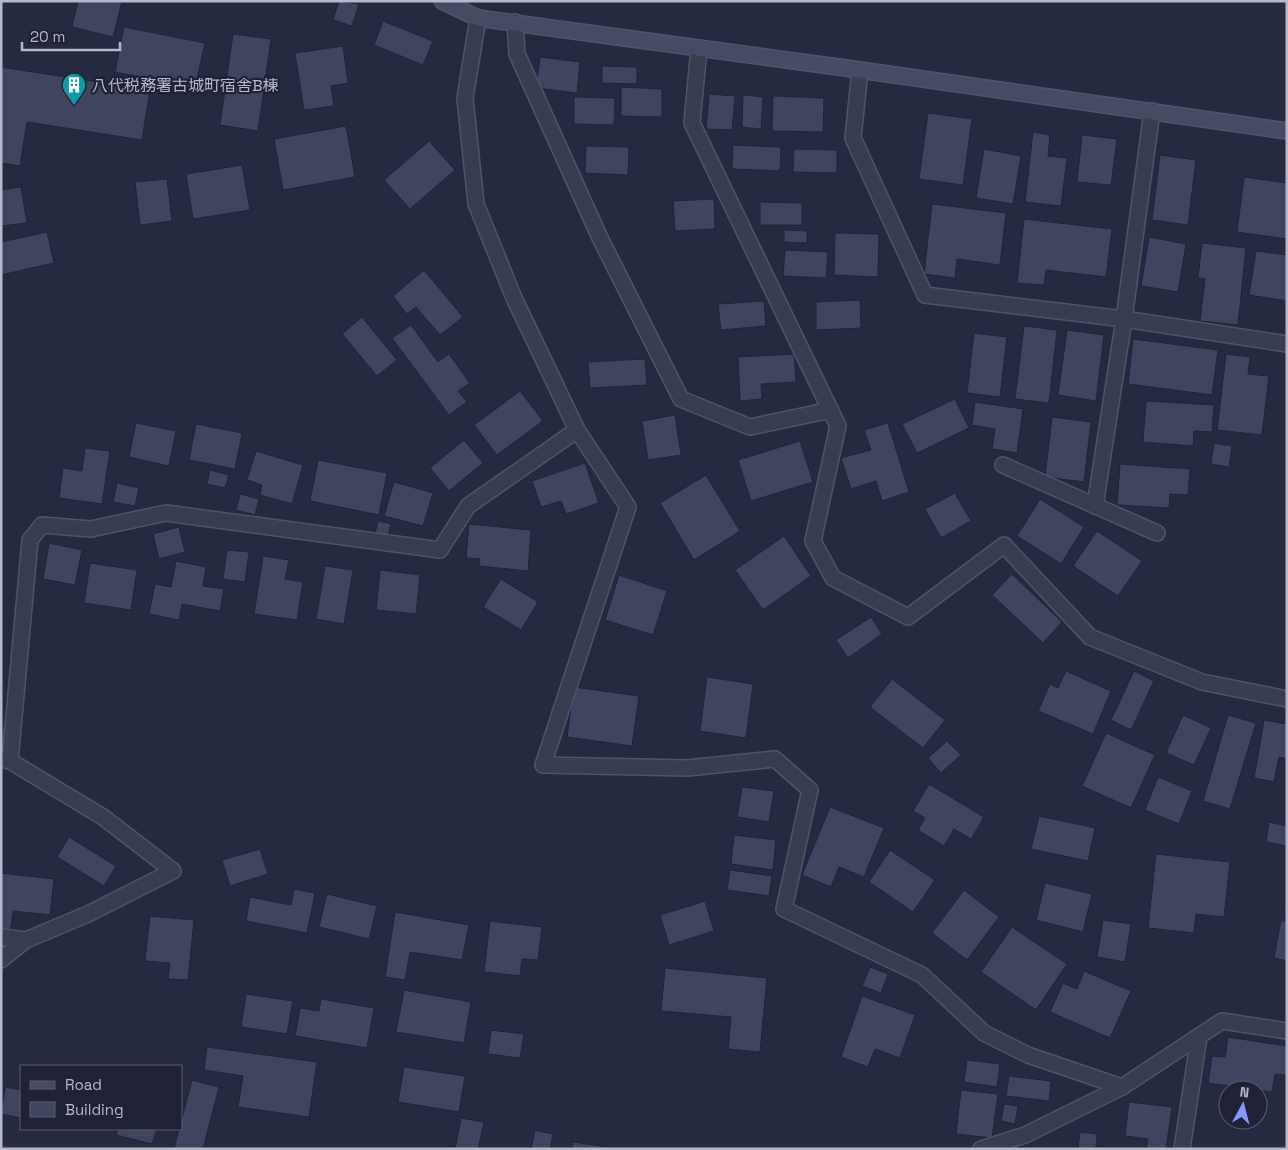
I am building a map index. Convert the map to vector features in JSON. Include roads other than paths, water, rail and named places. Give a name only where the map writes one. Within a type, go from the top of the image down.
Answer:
[{"type":"street","points":[[442,1],[478,18],[1287,131]]},
{"type":"street","points":[[478,18],[465,98],[476,204],[514,298],[578,430],[628,507],[543,765],[687,768],[775,759],[810,790],[784,909],[922,975],[984,1033],[1028,1055],[1122,1087]]},
{"type":"street","points":[[515,22],[517,54],[600,238],[681,399],[750,427],[831,410]]},
{"type":"street","points":[[699,48],[692,123],[838,426],[813,541],[833,578],[908,617],[1004,545],[1090,637],[1202,682],[1287,699]]},
{"type":"street","points":[[860,70],[853,138],[925,295],[1124,319],[1287,344]]},
{"type":"street","points":[[1095,506],[1124,319],[1152,111]]},
{"type":"street","points":[[1,960],[26,940],[88,914],[173,871],[103,817],[6,760],[30,540],[42,526],[91,529],[166,513],[440,550],[468,506],[578,430]]},
{"type":"street","points":[[1003,465],[1157,533]]},
{"type":"street","points":[[1,936],[26,940]]},
{"type":"street","points":[[980,1149],[1025,1135],[1122,1087],[1222,1022],[1287,1031]]},
{"type":"street","points":[[1182,1149],[1199,1037]]},
{"type":"place","name":"八代税務署古城町宿舎B棟","points":[[74,106]]}]
